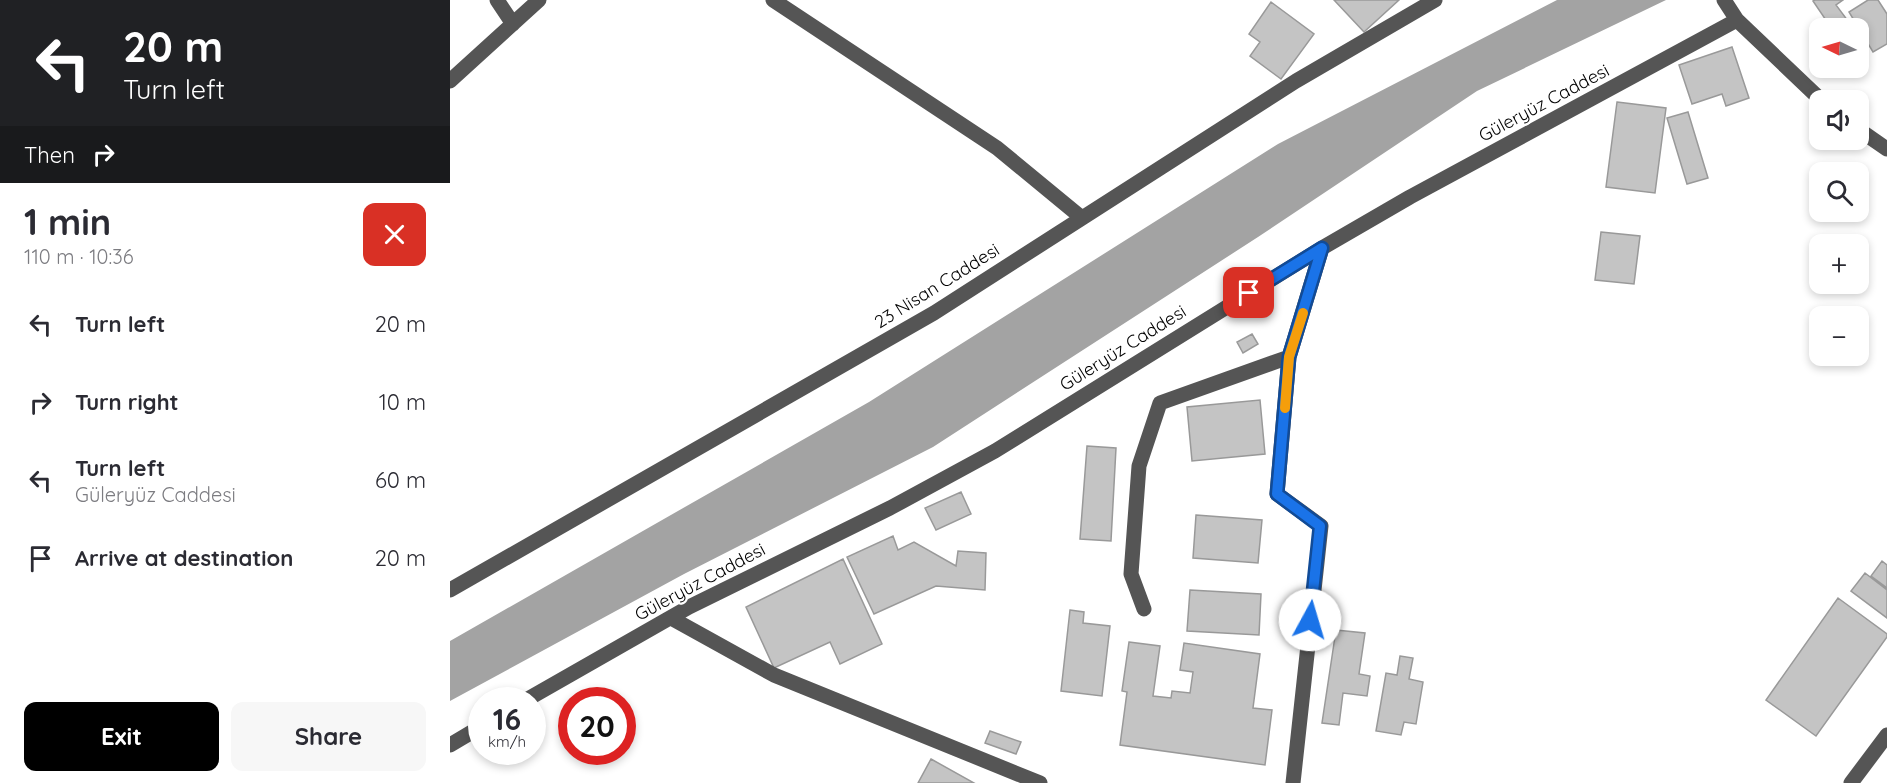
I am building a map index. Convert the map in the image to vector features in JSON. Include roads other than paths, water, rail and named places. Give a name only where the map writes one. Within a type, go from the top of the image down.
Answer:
[{"type":"street","points":[[497,0],[513,24]]},
{"type":"street","points":[[450,81],[539,0]]},
{"type":"street","points":[[773,0],[997,148],[1082,218]]},
{"type":"street","name":"23 Nisan Caddesi","points":[[450,590],[934,313],[1296,81],[1435,0]]},
{"type":"street","points":[[1724,0],[1737,20],[1810,90]]},
{"type":"street","name":"Güleryüz Caddesi","points":[[546,689],[671,618],[890,508],[994,451],[1322,248],[1410,197],[1737,20]]},
{"type":"street","points":[[1869,137],[1887,149]]},
{"type":"street","points":[[1293,783],[1320,526],[1277,494],[1289,357],[1322,248]]},
{"type":"street","points":[[1144,609],[1131,574],[1138,466],[1160,403],[1289,357]]},
{"type":"street","points":[[671,618],[774,675],[1040,783]]},
{"type":"street","points":[[450,745],[468,734]]},
{"type":"street","points":[[1851,783],[1887,735]]}]
